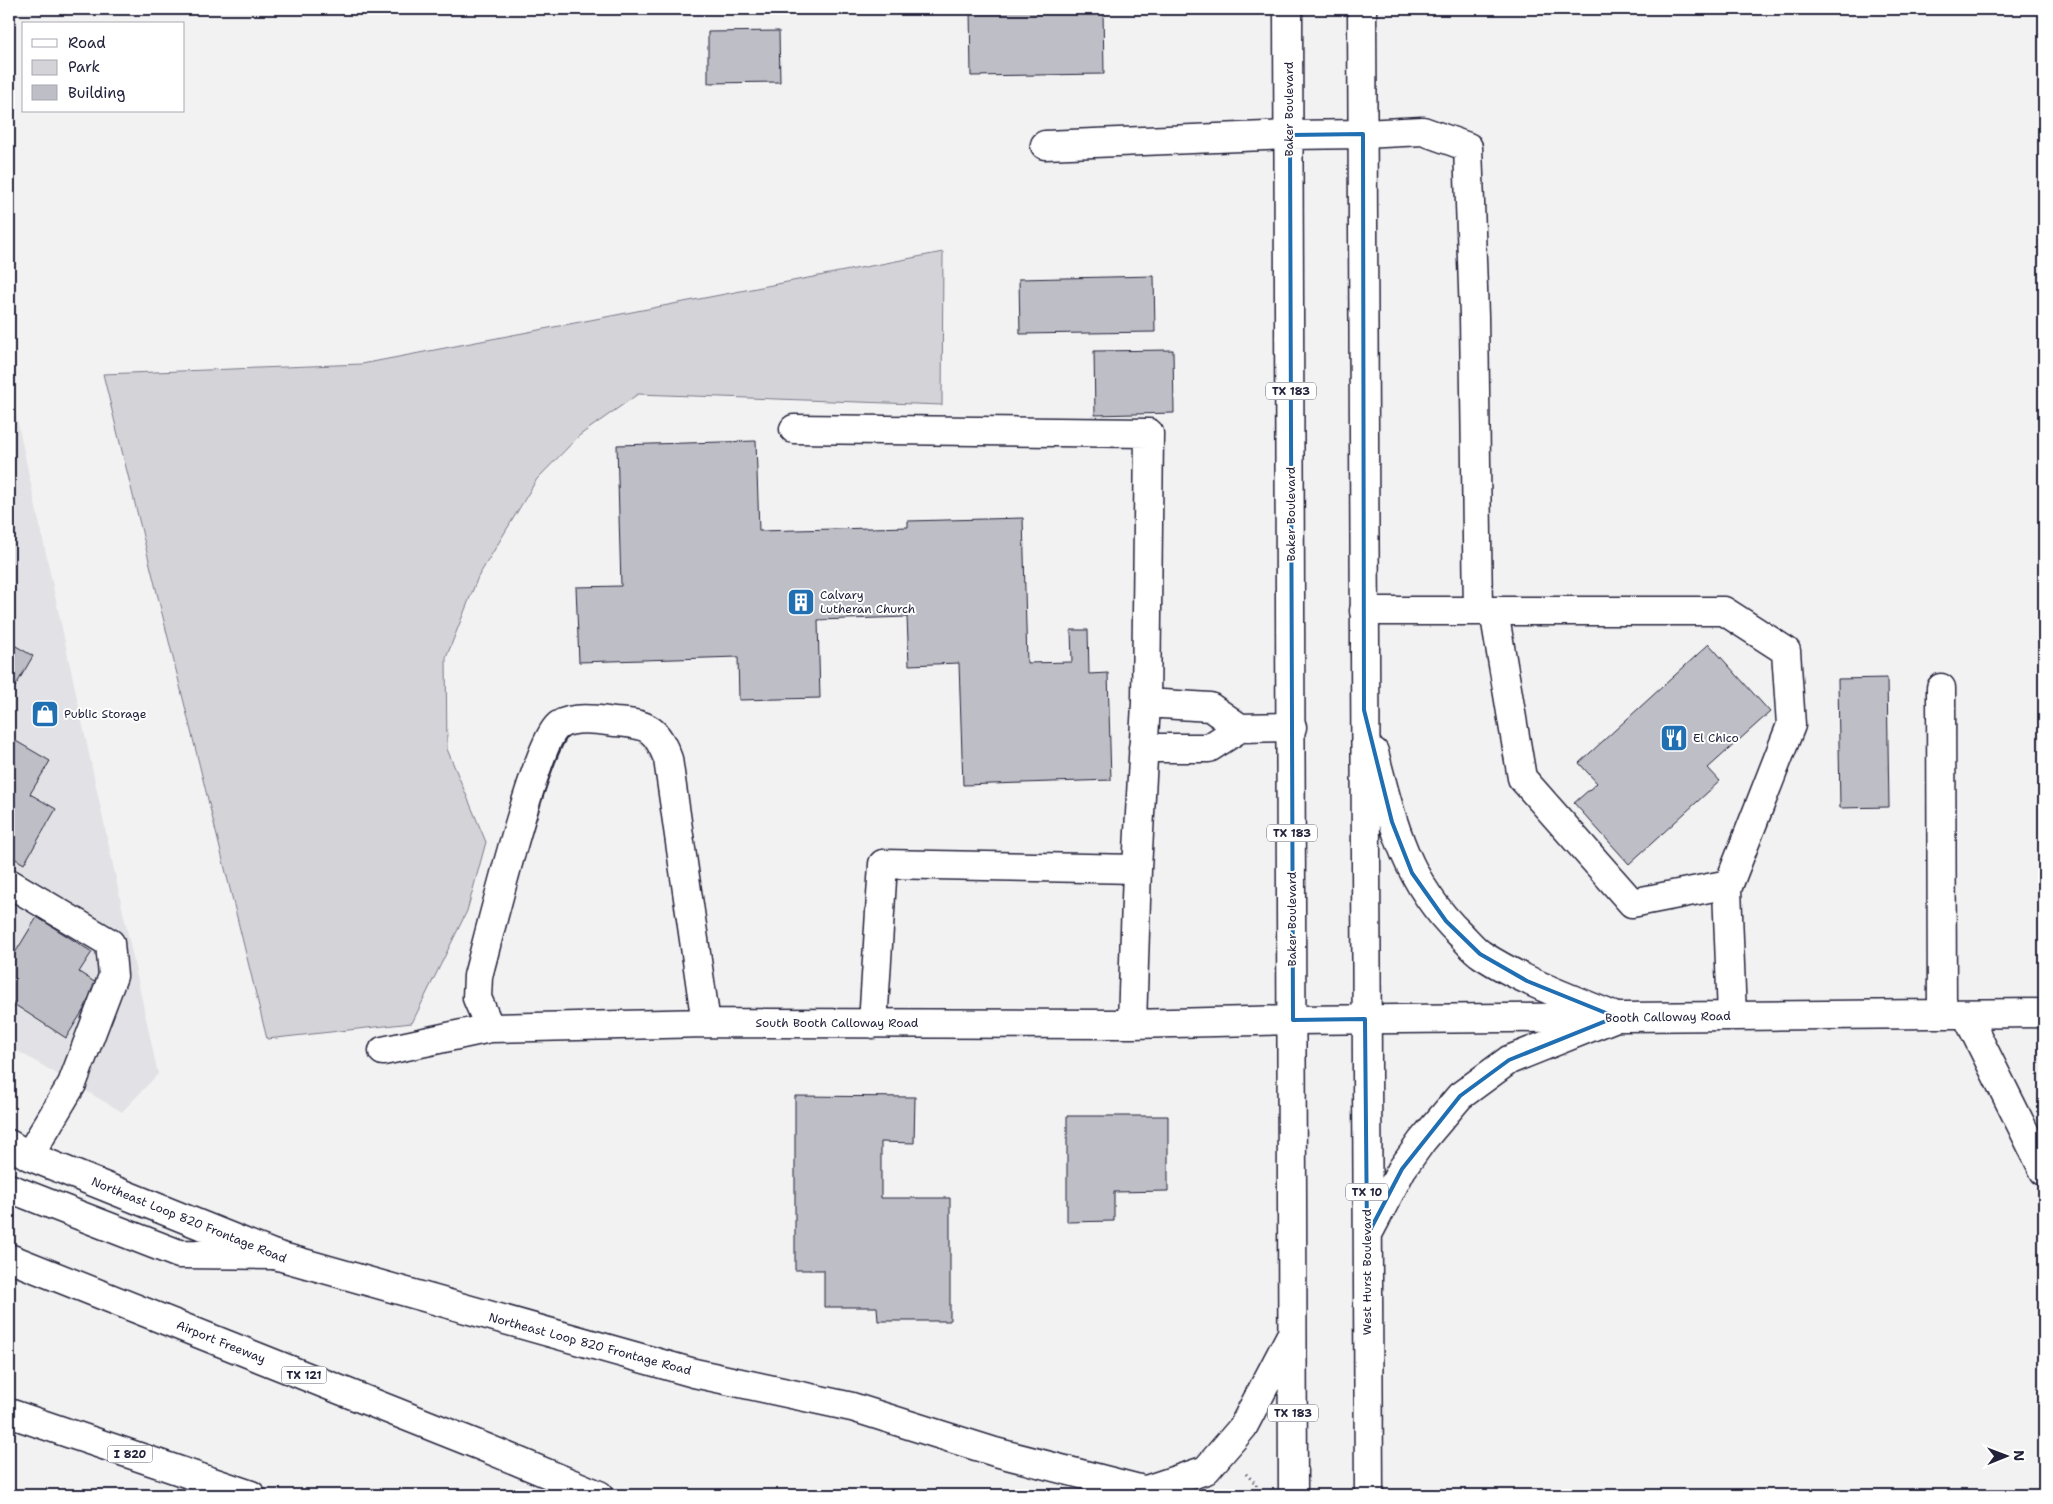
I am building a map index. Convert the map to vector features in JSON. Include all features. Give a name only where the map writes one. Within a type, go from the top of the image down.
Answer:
[{"type":"main road","name":"Baker Boulevard","points":[[1288,9],[1293,1020]]},
{"type":"main road","points":[[1362,9],[1364,710],[1395,831],[1412,872],[1446,921],[1480,954],[1527,980],[1616,1017]]},
{"type":"main road","points":[[1046,145],[1290,134],[1363,134],[1423,131],[1468,147],[1486,611],[1522,778],[1632,903],[1728,884]]},
{"type":"main road","points":[[794,429],[1149,433],[1146,704],[1137,869],[1132,1024]]},
{"type":"main road","points":[[1364,611],[1724,611],[1786,651],[1791,725],[1727,889],[1732,1016]]},
{"type":"main road","points":[[1941,688],[1954,1014],[2044,1171]]},
{"type":"main road","points":[[1146,704],[1210,707],[1240,728]]},
{"type":"main road","name":"TX 10","points":[[1364,710],[1365,1020]]},
{"type":"main road","points":[[490,1028],[477,998],[478,976],[521,820],[546,742],[558,726],[570,721],[600,720],[644,726],[660,739],[669,769],[706,1023]]},
{"type":"main road","points":[[1143,748],[1209,748],[1240,728],[1292,726]]},
{"type":"main road","points":[[873,1024],[883,864],[1137,869]]},
{"type":"main road","points":[[9,882],[110,944],[113,976],[72,1084],[19,1150]]},
{"type":"main road","name":"Booth Calloway Road","points":[[1293,1020],[2044,1013]]},
{"type":"main road","points":[[1367,1236],[1402,1169],[1422,1140],[1460,1096],[1509,1060],[1616,1017]]},
{"type":"main road","name":"South Booth Calloway Road","points":[[383,1051],[490,1028],[706,1023],[1132,1024],[1293,1020]]},
{"type":"main road","name":"TX 183","points":[[1293,1020],[1293,1495]]},
{"type":"main road","name":"West Hurst Boulevard","points":[[1365,1020],[1369,1495]]},
{"type":"main road","name":"Northeast Loop 820 Frontage Road","points":[[19,1150],[275,1256],[694,1373],[852,1407],[995,1452],[1154,1493]]},
{"type":"main road","points":[[9,1188],[180,1254],[275,1256]]},
{"type":"main road","name":"Airport Freeway","points":[[9,1258],[477,1444],[599,1495]]},
{"type":"main road","points":[[1154,1493],[1206,1470],[1243,1427],[1293,1331]]},
{"type":"main road","name":"I 820","points":[[9,1413],[251,1495]]},
{"type":"path","points":[[1256,1484],[1257,1495]]},
{"type":"highlighted area","points":[[1363,134],[1364,710],[1392,822],[1412,873],[1446,921],[1480,954],[1527,981],[1616,1017],[1509,1060],[1460,1096],[1402,1169],[1367,1236],[1365,1019],[1293,1020],[1290,135]]},
{"type":"shaded area","name":"Public Storage","points":[[9,382],[158,1074],[122,1112],[9,1046]]},
{"type":"green space","points":[[943,252],[942,405],[638,394],[580,435],[537,479],[478,577],[446,658],[447,749],[486,842],[467,911],[412,1023],[267,1039],[103,374],[362,364]]},
{"type":"building","points":[[970,9],[1103,9],[1104,74],[971,76]]},
{"type":"building","points":[[779,31],[780,82],[708,83],[708,32]]},
{"type":"building","points":[[1154,276],[1155,332],[1020,334],[1019,279]]},
{"type":"building","points":[[1173,350],[1174,413],[1095,415],[1094,351]]},
{"type":"building","name":"Calvary Lutheran Church","points":[[756,441],[759,531],[908,527],[908,521],[1023,518],[1027,663],[1072,662],[1071,630],[1088,630],[1089,674],[1108,673],[1111,780],[963,785],[959,663],[909,665],[907,617],[818,620],[820,698],[739,700],[738,657],[579,662],[576,587],[621,586],[617,445]]},
{"type":"building","points":[[9,642],[33,656],[9,697]]},
{"type":"building","name":"El Chico","points":[[1709,644],[1770,712],[1708,768],[1720,781],[1629,864],[1574,803],[1597,783],[1579,763]]},
{"type":"building","points":[[1887,678],[1889,807],[1840,808],[1838,679]]},
{"type":"building","points":[[9,737],[50,761],[30,794],[56,809],[24,864],[9,855]]},
{"type":"building","points":[[37,917],[92,952],[79,972],[99,985],[66,1038],[9,1001],[9,963]]},
{"type":"building","points":[[795,1096],[915,1097],[914,1143],[881,1142],[881,1198],[950,1198],[950,1321],[878,1321],[877,1307],[824,1307],[824,1270],[795,1270]]},
{"type":"building","points":[[1067,1116],[1168,1116],[1168,1191],[1114,1192],[1114,1221],[1067,1222]]},
{"type":"place","name":"Calvary Lutheran Church","points":[[801,602]]},
{"type":"place","name":"Public Storage","points":[[45,714]]},
{"type":"place","name":"El Chico","points":[[1674,738]]}]
